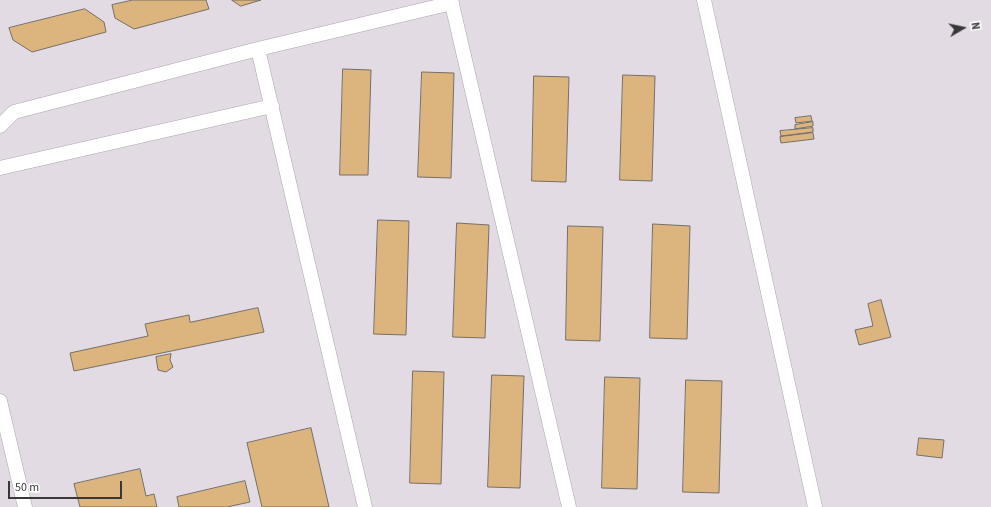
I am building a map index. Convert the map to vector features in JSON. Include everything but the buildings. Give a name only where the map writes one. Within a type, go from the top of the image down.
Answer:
[{"type":"street","points":[[704,0],[815,507]]},
{"type":"street","points":[[0,126],[14,112],[258,49],[451,2],[569,507]]},
{"type":"street","points":[[258,49],[365,507]]},
{"type":"street","points":[[0,168],[272,106]]},
{"type":"street","points":[[0,401],[25,507]]}]
